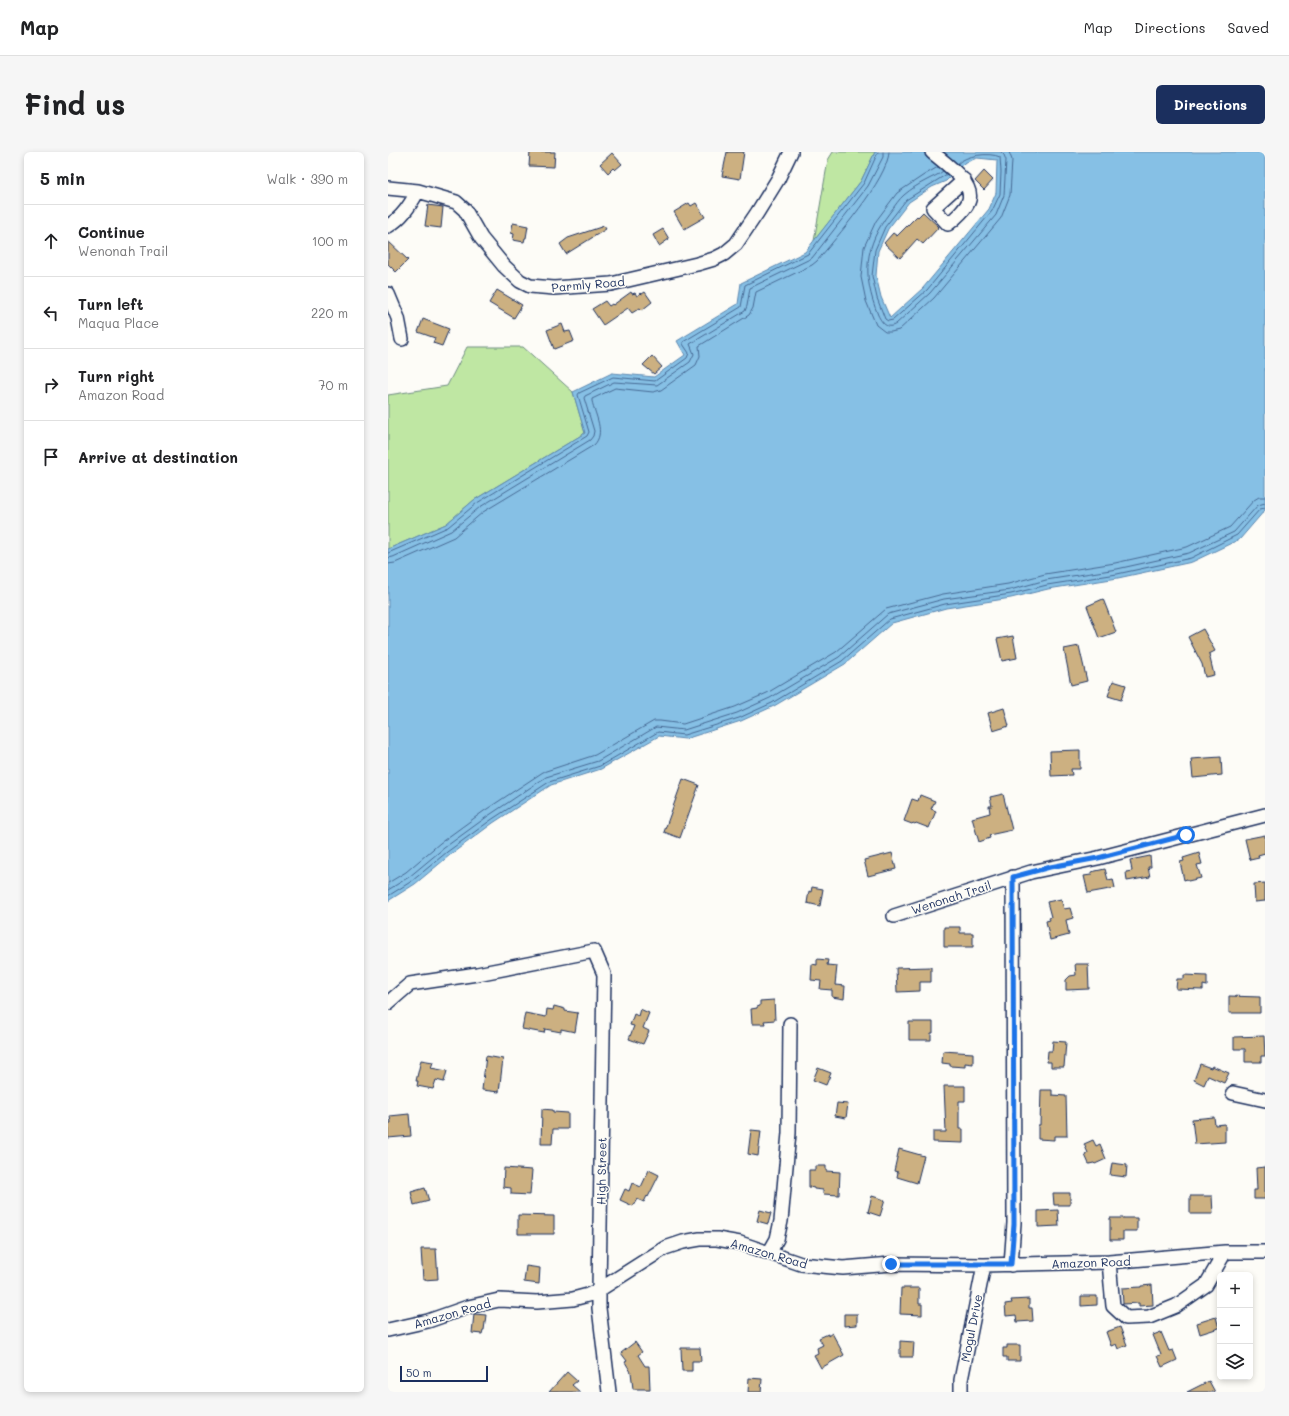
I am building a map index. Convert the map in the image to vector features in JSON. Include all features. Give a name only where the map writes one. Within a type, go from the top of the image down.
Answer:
[{"type":"street","name":"Parmly Road","points":[[388,188],[418,191],[456,202],[465,210],[481,238],[504,266],[520,281],[530,286],[554,288],[611,284],[697,264],[714,259],[724,254],[736,244],[757,213],[778,178],[791,152]]},
{"type":"street","points":[[932,152],[964,180]]},
{"type":"street","points":[[388,226],[393,224],[407,210],[418,191]]},
{"type":"street","points":[[388,294],[398,318],[402,338]]},
{"type":"street","name":"Wenonah Trail","points":[[894,916],[1013,877],[1050,867],[1098,858],[1265,815]]},
{"type":"street","points":[[1011,1264],[1014,1224],[1013,877]]},
{"type":"street","name":"High Street","points":[[388,1003],[410,984],[477,974],[594,951],[604,974],[598,1290],[609,1392]]},
{"type":"street","points":[[769,1253],[777,1239],[781,1220],[789,1133],[790,1024]]},
{"type":"street","points":[[1233,1093],[1265,1100]]},
{"type":"street","name":"Amazon Road","points":[[388,1330],[428,1321],[468,1307],[499,1300],[537,1302],[573,1299],[588,1295],[666,1248],[683,1242],[700,1239],[717,1239],[740,1243],[801,1264],[843,1268],[891,1264],[984,1265],[1109,1262],[1225,1252],[1265,1252]]},
{"type":"street","points":[[1109,1262],[1113,1306],[1126,1318],[1149,1317],[1176,1306],[1206,1285],[1225,1252]]},
{"type":"street","name":"Mogul Drive","points":[[960,1392],[961,1380],[984,1265]]},
{"type":"green space","points":[[833,152],[875,152],[861,181],[814,241],[828,160]]},
{"type":"green space","points":[[467,347],[523,347],[573,392],[585,433],[474,500],[446,524],[388,549],[388,395],[447,386]]},
{"type":"water","points":[[875,152],[1265,152],[1265,510],[1240,539],[1192,562],[1118,578],[1048,589],[1011,598],[946,608],[892,623],[845,664],[774,706],[741,721],[685,739],[659,736],[601,769],[551,785],[493,823],[450,855],[415,884],[388,901],[388,549],[446,524],[474,500],[585,433],[573,392],[612,373],[654,377],[685,355],[677,341],[738,304],[741,283],[805,252],[861,181]],"holes":[[[977,158],[997,160],[996,193],[989,209],[923,288],[890,318],[881,297],[876,276],[878,251],[888,229],[909,202],[932,187],[946,181],[964,163]]]},
{"type":"building","points":[[530,152],[555,152],[554,167],[529,166]]},
{"type":"building","points":[[727,152],[744,152],[740,179],[722,176]]},
{"type":"building","points":[[612,153],[622,164],[615,170],[613,168],[608,173],[600,164]]},
{"type":"building","points":[[984,171],[993,180],[984,190],[975,181]]},
{"type":"building","points":[[689,203],[691,206],[696,203],[705,217],[684,229],[674,212]]},
{"type":"building","points":[[428,205],[443,207],[441,228],[425,226]]},
{"type":"building","points":[[923,212],[939,227],[923,244],[917,239],[900,258],[884,243],[893,233],[897,236]]},
{"type":"building","points":[[513,223],[528,226],[524,242],[513,240],[514,234],[511,233]]},
{"type":"building","points":[[604,226],[606,229],[566,254],[560,244],[568,238]]},
{"type":"building","points":[[663,229],[669,239],[659,246],[653,235]]},
{"type":"building","points":[[388,241],[408,260],[396,272],[388,264]]},
{"type":"building","points":[[497,290],[522,305],[514,318],[489,303]]},
{"type":"building","points":[[631,292],[632,294],[635,293],[637,296],[645,292],[652,302],[642,310],[640,308],[632,313],[628,308],[603,325],[592,309],[605,301],[609,306],[612,304],[613,305]]},
{"type":"building","points":[[423,319],[449,329],[442,346],[433,343],[435,338],[418,332]]},
{"type":"building","points":[[562,324],[565,332],[570,331],[574,341],[554,349],[547,330]]},
{"type":"building","points":[[652,356],[662,367],[654,374],[643,365]]},
{"type":"building","points":[[1103,599],[1116,632],[1099,638],[1087,606]]},
{"type":"building","points":[[1203,629],[1215,651],[1209,654],[1214,675],[1205,677],[1202,664],[1188,637]]},
{"type":"building","points":[[1013,636],[1017,658],[1002,661],[997,639]]},
{"type":"building","points":[[1079,646],[1087,681],[1071,685],[1064,649]]},
{"type":"building","points":[[1113,681],[1126,685],[1121,700],[1108,696]]},
{"type":"building","points":[[1004,708],[1009,726],[993,731],[988,713]]},
{"type":"building","points":[[1080,750],[1080,769],[1071,769],[1072,775],[1051,776],[1050,751]]},
{"type":"building","points":[[1221,757],[1222,775],[1193,778],[1191,759]]},
{"type":"building","points":[[683,779],[699,785],[680,838],[664,832]]},
{"type":"building","points":[[1003,794],[1012,830],[989,835],[990,838],[979,842],[972,818],[990,813],[989,806],[992,806],[990,797]]},
{"type":"building","points":[[920,795],[935,801],[931,809],[936,811],[929,828],[916,823],[912,824],[904,821],[912,799],[918,801]]},
{"type":"building","points":[[1265,835],[1265,853],[1258,855],[1259,858],[1250,860],[1245,839]]},
{"type":"building","points":[[892,853],[896,869],[868,876],[864,860]]},
{"type":"building","points":[[1199,853],[1202,864],[1197,865],[1201,878],[1188,881],[1187,879],[1184,880],[1180,862],[1184,861],[1183,858]]},
{"type":"building","points":[[1150,856],[1151,867],[1148,867],[1150,877],[1127,881],[1126,872],[1132,871],[1130,860]]},
{"type":"building","points":[[1105,869],[1108,880],[1113,879],[1115,888],[1088,893],[1084,876],[1091,875],[1091,872]]},
{"type":"building","points":[[1265,883],[1265,901],[1255,902],[1254,884]]},
{"type":"building","points":[[812,887],[823,889],[820,906],[807,903],[809,891],[811,892]]},
{"type":"building","points":[[1061,899],[1064,909],[1070,908],[1073,918],[1066,920],[1069,935],[1050,940],[1046,921],[1050,920],[1049,918],[1051,917],[1047,902]]},
{"type":"building","points":[[944,927],[960,927],[960,933],[973,933],[973,947],[944,947]]},
{"type":"building","points":[[817,959],[828,960],[827,965],[837,966],[835,985],[845,986],[844,999],[832,997],[832,990],[820,989],[821,981],[811,980],[812,964],[817,965]]},
{"type":"building","points":[[1075,964],[1088,964],[1089,989],[1066,990],[1066,980],[1070,976],[1076,975]]},
{"type":"building","points":[[931,967],[931,982],[920,982],[920,991],[897,992],[896,968]]},
{"type":"building","points":[[1184,975],[1207,976],[1207,986],[1203,985],[1203,990],[1176,989],[1177,979],[1184,979]]},
{"type":"building","points":[[1229,996],[1260,997],[1260,1013],[1229,1013]]},
{"type":"building","points":[[774,1000],[775,1020],[764,1021],[765,1024],[752,1024],[751,1009],[760,1006],[760,1001]]},
{"type":"building","points":[[554,1006],[565,1009],[565,1011],[578,1013],[575,1032],[561,1029],[561,1032],[545,1029],[544,1033],[522,1029],[525,1013],[546,1017],[547,1009],[553,1010]]},
{"type":"building","points":[[640,1009],[649,1013],[643,1028],[649,1031],[643,1044],[629,1039],[634,1026],[630,1025],[634,1014],[638,1016]]},
{"type":"building","points":[[909,1022],[933,1022],[933,1033],[931,1033],[931,1040],[909,1040]]},
{"type":"building","points":[[1264,1036],[1265,1056],[1261,1056],[1261,1062],[1245,1062],[1245,1049],[1234,1049],[1234,1037]]},
{"type":"building","points":[[1053,1041],[1066,1042],[1064,1067],[1051,1067],[1051,1062],[1047,1062],[1048,1051],[1052,1051]]},
{"type":"building","points":[[943,1051],[973,1053],[973,1064],[965,1063],[965,1067],[950,1066],[950,1064],[942,1063]]},
{"type":"building","points":[[486,1056],[503,1059],[499,1092],[482,1090]]},
{"type":"building","points":[[421,1060],[433,1062],[431,1068],[447,1071],[444,1082],[436,1080],[433,1089],[417,1086],[418,1081],[416,1081]]},
{"type":"building","points":[[1200,1064],[1211,1068],[1212,1066],[1229,1073],[1224,1083],[1208,1076],[1204,1085],[1194,1080]]},
{"type":"building","points":[[818,1068],[831,1073],[826,1085],[813,1080]]},
{"type":"building","points":[[944,1086],[965,1086],[965,1101],[959,1101],[959,1129],[963,1129],[963,1143],[933,1142],[933,1132],[946,1132]]},
{"type":"building","points":[[1041,1090],[1052,1090],[1052,1095],[1066,1096],[1067,1136],[1054,1136],[1054,1140],[1038,1139]]},
{"type":"building","points":[[837,1103],[848,1104],[846,1118],[835,1116]]},
{"type":"building","points":[[542,1109],[553,1110],[553,1112],[568,1113],[568,1129],[553,1129],[552,1144],[541,1144]]},
{"type":"building","points":[[409,1114],[411,1136],[388,1138],[388,1123],[391,1123],[390,1116]]},
{"type":"building","points":[[1214,1117],[1215,1125],[1225,1124],[1225,1142],[1195,1144],[1192,1119]]},
{"type":"building","points":[[751,1130],[761,1131],[758,1156],[748,1154]]},
{"type":"building","points":[[1093,1140],[1096,1146],[1100,1144],[1106,1159],[1095,1164],[1089,1164],[1085,1155],[1088,1153],[1084,1144]]},
{"type":"building","points":[[899,1149],[924,1156],[917,1183],[897,1177],[898,1172],[894,1171]]},
{"type":"building","points":[[1112,1163],[1127,1165],[1126,1177],[1110,1175]]},
{"type":"building","points":[[815,1166],[826,1166],[826,1171],[840,1172],[839,1195],[823,1194],[823,1190],[809,1187],[809,1170],[815,1170]]},
{"type":"building","points":[[1265,1167],[1265,1199],[1254,1199],[1254,1190],[1257,1190],[1256,1168]]},
{"type":"building","points":[[504,1168],[532,1170],[530,1195],[511,1194],[511,1188],[503,1187]]},
{"type":"building","points":[[649,1170],[659,1175],[644,1202],[637,1199],[633,1206],[620,1200],[625,1189],[629,1191],[632,1183],[641,1187]]},
{"type":"building","points":[[425,1188],[429,1201],[414,1205],[411,1192]]},
{"type":"building","points":[[1053,1193],[1070,1193],[1070,1205],[1054,1205]]},
{"type":"building","points":[[872,1196],[885,1200],[880,1216],[868,1212]]},
{"type":"building","points":[[1190,1196],[1212,1196],[1213,1214],[1190,1214]]},
{"type":"building","points":[[760,1210],[771,1213],[768,1224],[757,1221]]},
{"type":"building","points":[[1058,1210],[1059,1226],[1038,1227],[1038,1211]]},
{"type":"building","points":[[518,1215],[554,1216],[554,1234],[518,1234]]},
{"type":"building","points":[[1110,1218],[1137,1218],[1137,1231],[1123,1231],[1123,1240],[1110,1240]]},
{"type":"building","points":[[421,1249],[436,1249],[438,1279],[423,1280]]},
{"type":"building","points":[[526,1266],[540,1268],[539,1284],[524,1282]]},
{"type":"building","points":[[1152,1285],[1153,1305],[1139,1306],[1139,1303],[1123,1304],[1122,1288]]},
{"type":"building","points":[[901,1288],[919,1288],[919,1304],[922,1304],[922,1315],[900,1314]]},
{"type":"building","points":[[1081,1296],[1097,1296],[1097,1305],[1081,1306]]},
{"type":"building","points":[[1029,1299],[1029,1308],[1032,1308],[1033,1321],[1017,1322],[1016,1315],[1006,1316],[1005,1304],[1012,1303],[1011,1300]]},
{"type":"building","points":[[474,1314],[486,1315],[482,1334],[472,1333]]},
{"type":"building","points":[[844,1314],[857,1314],[857,1325],[844,1326]]},
{"type":"building","points":[[1216,1317],[1217,1329],[1200,1334],[1197,1323]]},
{"type":"building","points":[[1120,1327],[1127,1345],[1118,1349],[1116,1344],[1111,1346],[1106,1332]]},
{"type":"building","points":[[1161,1332],[1169,1351],[1173,1350],[1177,1360],[1162,1367],[1157,1356],[1161,1355],[1153,1335]]},
{"type":"building","points":[[832,1333],[844,1355],[821,1368],[814,1355],[818,1353],[817,1348],[823,1345],[819,1338],[828,1334],[828,1336]]},
{"type":"building","points":[[900,1341],[914,1342],[913,1357],[900,1357]]},
{"type":"building","points":[[635,1342],[642,1352],[638,1355],[645,1366],[649,1366],[650,1389],[633,1389],[631,1372],[625,1362],[627,1361],[621,1353]]},
{"type":"building","points":[[1007,1345],[1020,1345],[1020,1361],[1007,1361],[1007,1357],[1003,1357],[1003,1348],[1007,1348]]},
{"type":"building","points":[[681,1348],[700,1348],[701,1361],[692,1361],[692,1371],[682,1371]]},
{"type":"building","points":[[567,1372],[577,1381],[572,1385],[580,1392],[549,1392]]},
{"type":"building","points":[[749,1378],[762,1379],[761,1392],[748,1392]]},
{"type":"building","points":[[1209,1381],[1215,1392],[1187,1392]]},
{"type":"route","points":[[891,1264],[1011,1264],[1014,1224],[1013,877],[1050,867],[1098,858],[1186,835]]}]
